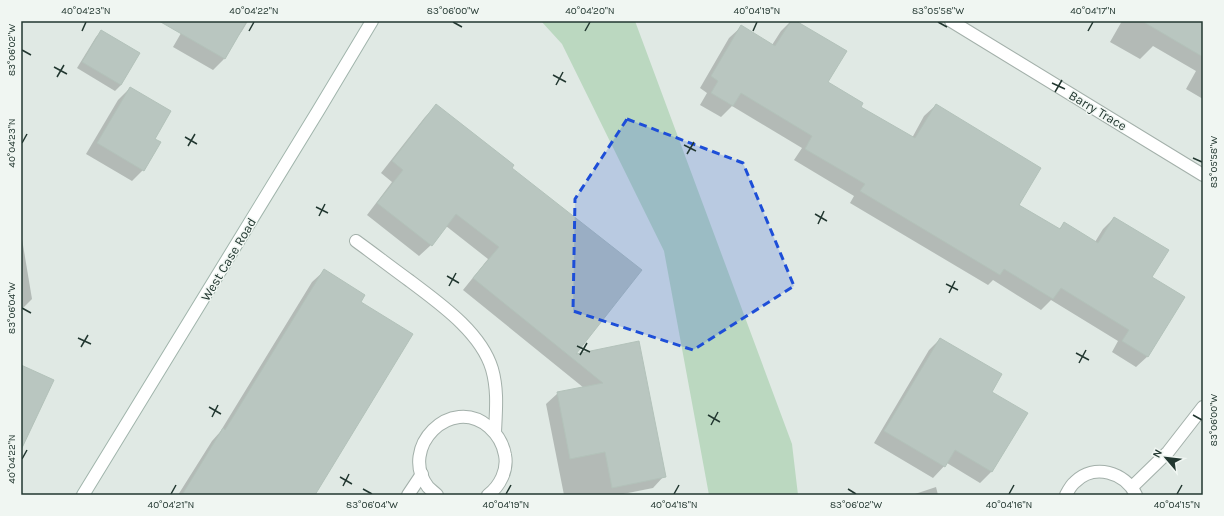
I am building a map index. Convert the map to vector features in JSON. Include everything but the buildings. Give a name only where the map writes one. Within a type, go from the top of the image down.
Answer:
[{"type":"street","name":"West Case Road","points":[[83,495],[310,125],[372,21]]},
{"type":"street","name":"Barry Trace","points":[[951,21],[1203,175]]},
{"type":"street","points":[[356,241],[440,304],[466,329],[480,346],[491,367],[497,390],[495,432]]},
{"type":"street","points":[[1066,495],[1075,482],[1089,473],[1105,472],[1120,477],[1134,491],[1168,452],[1203,407]]},
{"type":"street","points":[[437,495],[428,486],[422,474],[419,459],[422,445],[430,432],[441,422],[456,417],[470,417],[484,422],[495,432],[503,445],[506,458],[504,472],[498,484],[488,495]]},
{"type":"street","points":[[408,495],[422,474]]},
{"type":"highlighted area","points":[[627,119],[743,163],[794,286],[693,350],[573,311],[575,199]]},
{"type":"green space","points":[[541,21],[635,21],[792,444],[798,495],[709,495],[664,251],[562,44]]}]
